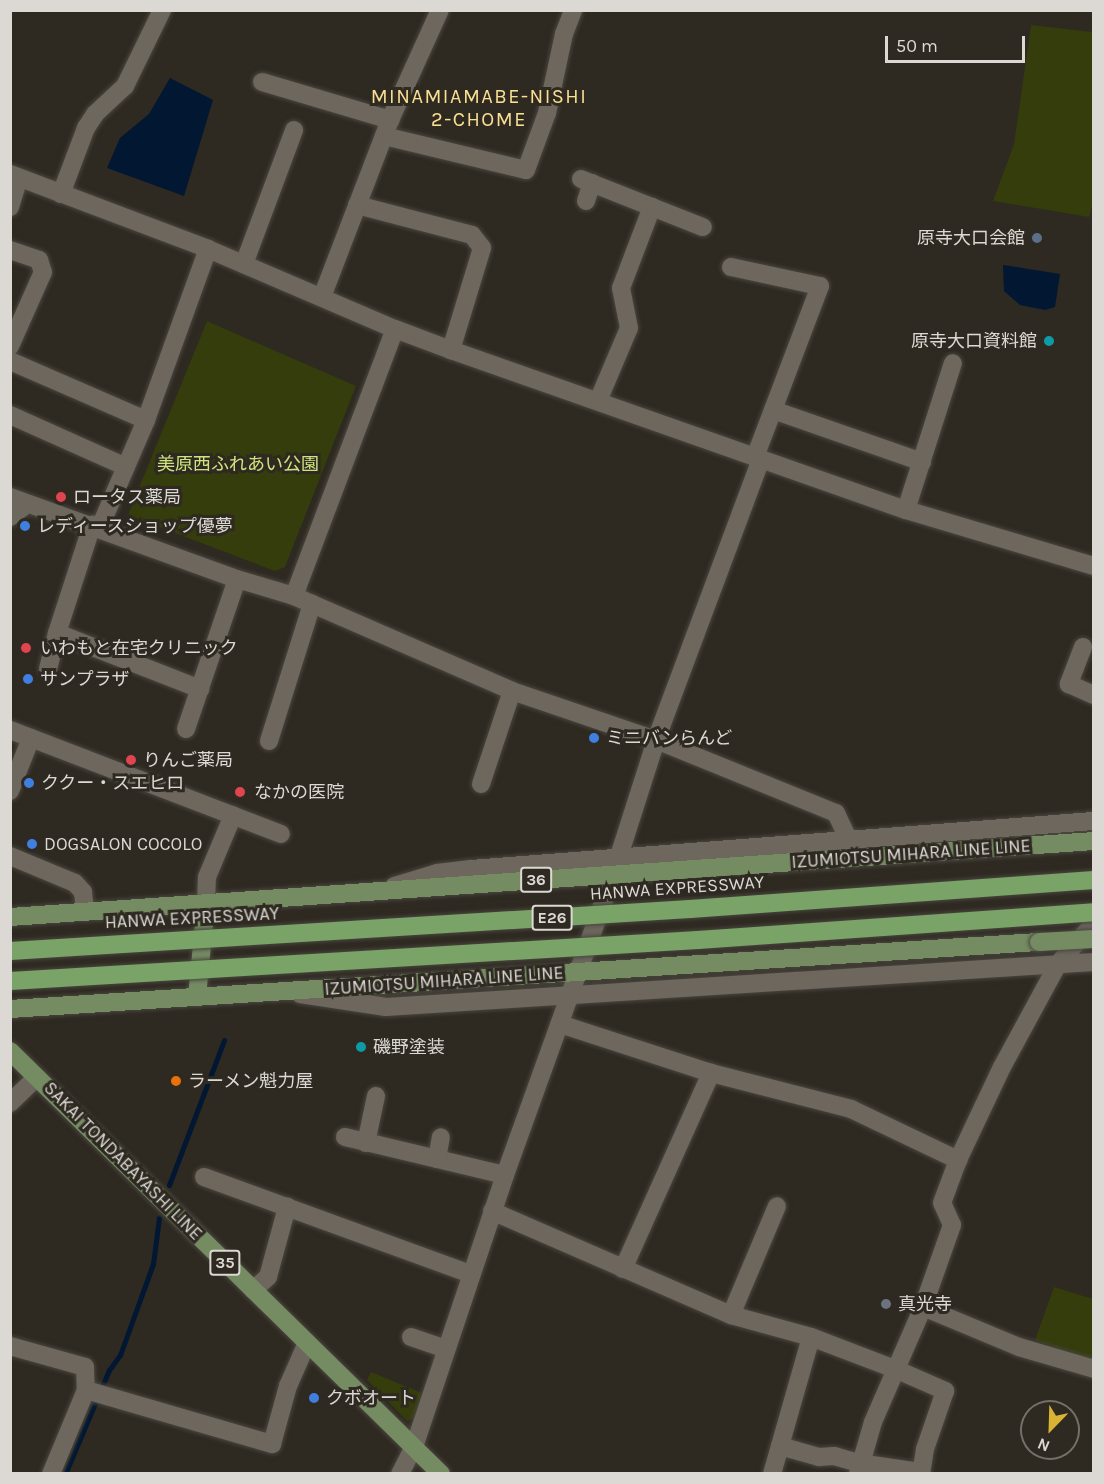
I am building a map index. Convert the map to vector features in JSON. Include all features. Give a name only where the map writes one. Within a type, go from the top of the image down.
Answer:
[{"type":"highway","name":"HANWA EXPRESSWAY","points":[[10,951],[690,909],[1094,880]]},
{"type":"highway","name":"E26","points":[[10,981],[698,940],[1094,912]]},
{"type":"main road","name":"IZUMIOTSU MIHARA LINE LINE","points":[[10,917],[1094,841]]},
{"type":"main road","points":[[197,997],[206,904]]},
{"type":"main road","name":"IZUMIOTSU MIHARA LINE LINE","points":[[10,1009],[1094,939]]},
{"type":"main road","name":"SAKAI TONDABAYASHI LINE","points":[[10,1051],[441,1473]]},
{"type":"street","points":[[61,194],[86,128],[95,114],[125,86],[162,10]]},
{"type":"street","points":[[322,297],[387,128],[440,10]]},
{"type":"street","points":[[262,82],[387,128],[526,170],[547,113],[564,34],[573,10]]},
{"type":"street","points":[[244,264],[289,169],[294,130]]},
{"type":"street","points":[[10,207],[15,176],[208,249],[395,329],[451,350],[906,510],[1094,566]]},
{"type":"street","points":[[586,201],[586,181],[703,226]]},
{"type":"street","points":[[357,205],[472,235],[482,248],[451,350]]},
{"type":"street","points":[[598,401],[629,328],[621,288],[652,207]]},
{"type":"street","points":[[48,669],[57,633],[96,526],[126,467],[146,420],[208,249]]},
{"type":"street","points":[[10,250],[39,260],[43,272],[10,346]]},
{"type":"street","points":[[400,1473],[414,1447],[504,1175],[613,875],[656,740],[758,458],[773,410],[820,286],[731,267]]},
{"type":"street","points":[[294,596],[395,329]]},
{"type":"street","points":[[10,361],[146,420]]},
{"type":"street","points":[[906,510],[953,363]]},
{"type":"street","points":[[773,410],[922,462]]},
{"type":"street","points":[[10,415],[126,467]]},
{"type":"street","points":[[10,517],[19,501],[96,526],[237,579],[294,596],[512,691],[656,740],[837,813],[848,839]]},
{"type":"street","points":[[186,729],[237,579]]},
{"type":"street","points":[[269,741],[312,604]]},
{"type":"street","points":[[57,633],[200,688]]},
{"type":"street","points":[[1083,647],[1069,684],[1094,695]]},
{"type":"street","points":[[481,784],[512,691]]},
{"type":"street","points":[[10,730],[281,834]]},
{"type":"street","points":[[10,791],[30,738]]},
{"type":"street","points":[[206,904],[207,877],[233,815]]},
{"type":"street","points":[[378,891],[436,873],[619,856],[1094,821]]},
{"type":"street","points":[[10,856],[75,884],[83,892],[85,912]]},
{"type":"street","points":[[858,1468],[952,1225],[942,1203],[958,1161],[1002,1067],[1058,964],[1094,923]]},
{"type":"street","points":[[286,992],[386,1007],[1094,962]]},
{"type":"street","points":[[560,1024],[711,1072],[851,1109],[958,1161]]},
{"type":"street","points":[[623,1269],[711,1072]]},
{"type":"street","points":[[10,1103],[37,1077]]},
{"type":"street","points":[[366,1143],[376,1096]]},
{"type":"street","points":[[345,1137],[504,1175]]},
{"type":"street","points":[[437,1159],[441,1137]]},
{"type":"street","points":[[204,1177],[471,1274]]},
{"type":"street","points":[[731,1315],[777,1206]]},
{"type":"street","points":[[253,1290],[268,1277],[287,1207]]},
{"type":"street","points":[[492,1211],[731,1315],[811,1337],[945,1391],[925,1449],[921,1473],[858,1468],[834,1456],[819,1457],[780,1446]]},
{"type":"street","points":[[922,1307],[1019,1347],[1094,1369]]},
{"type":"street","points":[[411,1337],[446,1350]]},
{"type":"street","points":[[772,1473],[811,1337]]},
{"type":"street","points":[[86,1390],[272,1444],[288,1386],[307,1343]]},
{"type":"street","points":[[10,1346],[85,1367],[86,1390],[51,1473]]},
{"type":"green space","points":[[1031,25],[1093,32],[1094,199],[1089,217],[993,201],[1014,144]]},
{"type":"green space","name":"美原西ふれあい公園","points":[[207,321],[356,386],[285,567],[275,571],[128,515]]},
{"type":"green space","points":[[1054,1287],[1093,1299],[1093,1361],[1035,1340]]},
{"type":"green space","points":[[371,1372],[422,1393],[414,1418],[407,1421],[367,1380]]},
{"type":"water","points":[[170,78],[213,100],[184,196],[107,168],[120,138],[149,114]]},
{"type":"water","points":[[1003,265],[1060,274],[1055,307],[1045,310],[1020,305],[1004,291]]},
{"type":"waterway","points":[[169,1185],[224,1040]]},
{"type":"waterway","points":[[65,1474],[109,1370],[120,1355],[153,1264],[159,1218]]},
{"type":"place","name":"原寺大口会館","points":[[1037,238]]},
{"type":"place","name":"原寺大口資料館","points":[[1049,341]]},
{"type":"place","name":"ロータス薬局","points":[[61,497]]},
{"type":"place","name":"レディースショップ優夢","points":[[25,526]]},
{"type":"place","name":"いわもと在宅クリニック","points":[[26,648]]},
{"type":"place","name":"サンプラザ","points":[[28,679]]},
{"type":"place","name":"ミニバンらんど","points":[[594,738]]},
{"type":"place","name":"りんご薬局","points":[[131,760]]},
{"type":"place","name":"ククー・スエヒロ","points":[[29,783]]},
{"type":"place","name":"なかの医院","points":[[240,792]]},
{"type":"place","name":"DOGSALON COCOLO","points":[[32,844]]},
{"type":"place","name":"磯野塗装","points":[[361,1047]]},
{"type":"place","name":"ラーメン魁力屋","points":[[176,1081]]},
{"type":"place","name":"真光寺","points":[[886,1304]]},
{"type":"place","name":"クボオート","points":[[314,1398]]},
{"type":"district","name":"MINAMIAMABE-NISHI 2-CHOME","points":[[479,108]]}]
